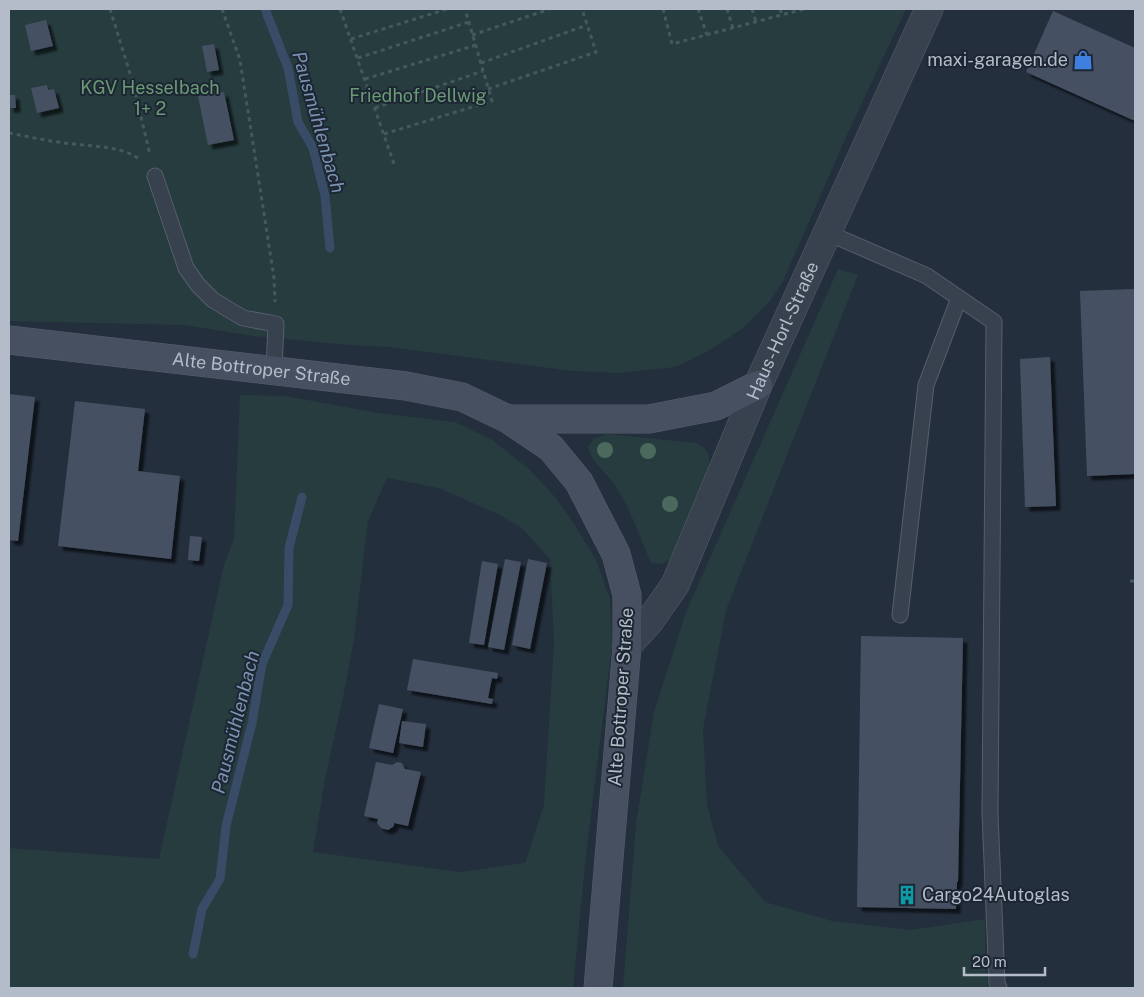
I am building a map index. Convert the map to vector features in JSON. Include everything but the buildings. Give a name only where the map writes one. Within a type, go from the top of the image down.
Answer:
[{"type":"street","name":"Haus-Horl-Straße","points":[[627,646],[648,622],[675,585],[758,385],[929,9]]},
{"type":"street","name":"Alte Bottroper Straße","points":[[9,340],[406,386],[462,397],[508,419],[551,448],[579,482],[598,517],[616,554],[627,596],[627,646],[598,988]]},
{"type":"street","name":"Alte Bottroper Straße","points":[[508,419],[648,419],[716,406],[758,385]]},
{"type":"lane","points":[[153,172],[186,268],[198,284],[213,300],[243,318],[276,324],[274,370]]},
{"type":"lane","points":[[828,233],[927,276],[994,322],[990,812],[997,984],[999,988]]},
{"type":"lane","points":[[900,615],[926,385],[959,298]]},
{"type":"path","points":[[110,9],[132,83],[153,172]]},
{"type":"path","points":[[222,9],[240,60],[274,278],[276,324]]},
{"type":"path","points":[[340,9],[394,164]]},
{"type":"path","points":[[351,39],[447,9]]},
{"type":"path","points":[[384,134],[492,100],[465,9]]},
{"type":"path","points":[[472,35],[550,9]]},
{"type":"path","points":[[488,88],[596,52],[582,9]]},
{"type":"path","points":[[663,9],[672,44],[804,9]]},
{"type":"path","points":[[698,9],[707,35]]},
{"type":"path","points":[[727,9],[733,28]]},
{"type":"path","points":[[752,9],[756,22]]},
{"type":"path","points":[[780,9],[782,15]]},
{"type":"path","points":[[358,58],[469,22]]},
{"type":"path","points":[[481,63],[587,25]]},
{"type":"path","points":[[365,79],[476,45]]},
{"type":"path","points":[[375,108],[483,71]]},
{"type":"path","points":[[9,133],[130,152],[153,172]]},
{"type":"path","points":[[1130,581],[1135,581]]},
{"type":"green space","points":[[9,9],[906,9],[851,126],[783,281],[770,301],[742,329],[710,350],[675,367],[620,373],[572,371],[390,347],[253,336],[184,325],[9,321]]},
{"type":"green space","points":[[838,269],[858,275],[726,610],[703,729],[707,804],[718,846],[765,902],[832,921],[911,930],[985,919],[988,988],[623,988],[636,824],[654,712],[686,612]]},
{"type":"green space","points":[[240,395],[285,396],[385,414],[455,422],[492,440],[529,469],[555,497],[596,560],[610,599],[612,646],[586,855],[573,988],[9,988],[9,848],[159,859],[224,565],[234,539]],"holes":[[[387,478],[439,488],[500,515],[523,529],[550,559],[554,642],[544,805],[525,863],[460,872],[313,852],[325,779],[354,639],[368,521]]]},
{"type":"green space","points":[[607,434],[696,443],[707,452],[709,467],[671,558],[663,564],[651,563],[625,503],[615,485],[590,453],[588,447],[593,439]]},
{"type":"waterway","name":"Pausmühlenbach","points":[[265,9],[288,68],[298,122],[313,148],[325,196],[330,248]]},
{"type":"waterway","name":"Pausmühlenbach","points":[[193,954],[202,909],[220,879],[226,826],[252,723],[262,664],[288,605],[289,548],[302,497]]},
{"type":"place","name":"maxi-garagen.de","points":[[1083,60]]},
{"type":"place","name":"Cargo24Autoglas","points":[[907,895]]},
{"type":"park label","name":"Friedhof Dellwig","points":[[418,96]]},
{"type":"park label","name":"KGV Hesselbach 1+ 2","points":[[150,98]]}]
